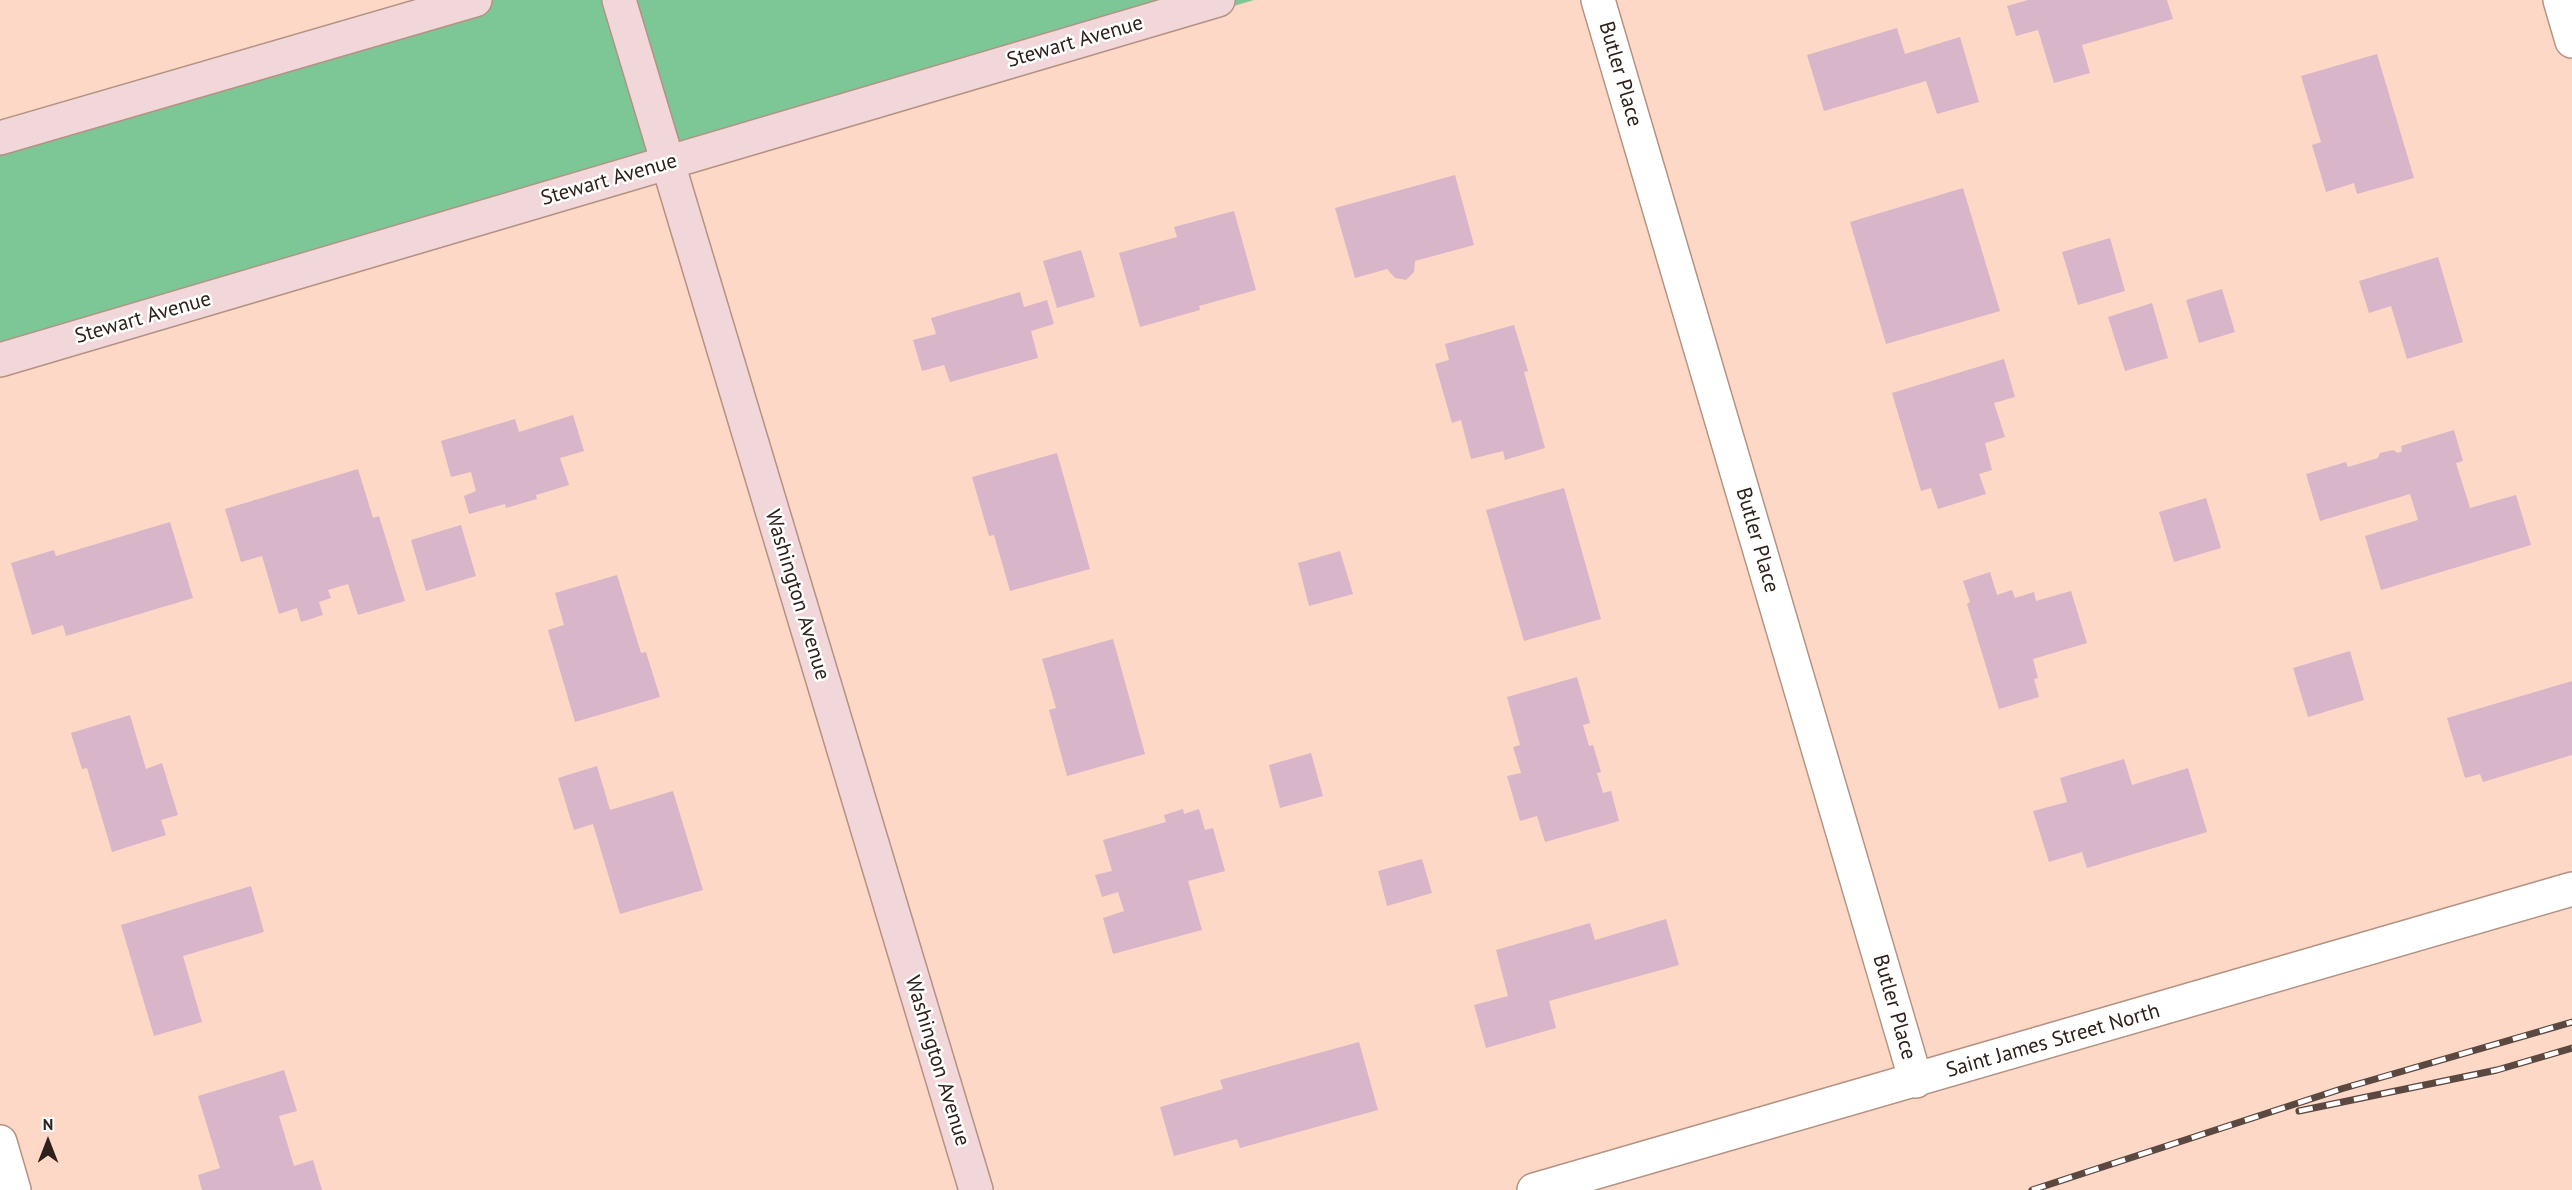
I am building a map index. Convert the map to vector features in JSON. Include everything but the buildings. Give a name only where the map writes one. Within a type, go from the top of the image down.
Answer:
[{"type":"main road","points":[[0,138],[475,0]]},
{"type":"main road","name":"Washington Avenue","points":[[619,0],[976,1190]]},
{"type":"main road","name":"Stewart Avenue","points":[[0,360],[1218,0]]},
{"type":"street","name":"Butler Place","points":[[1598,0],[1916,1081]]},
{"type":"street","points":[[2560,0],[2572,41]]},
{"type":"street","name":"Saint James Street North","points":[[1534,1190],[2572,890]]},
{"type":"street","points":[[0,1142],[14,1190]]},
{"type":"green space","points":[[471,0],[1254,0],[0,367],[0,135]]},
{"type":"railway","points":[[2032,1190],[2341,1089],[2572,1022]]},
{"type":"railway","points":[[2299,1111],[2497,1070],[2572,1048]]}]
